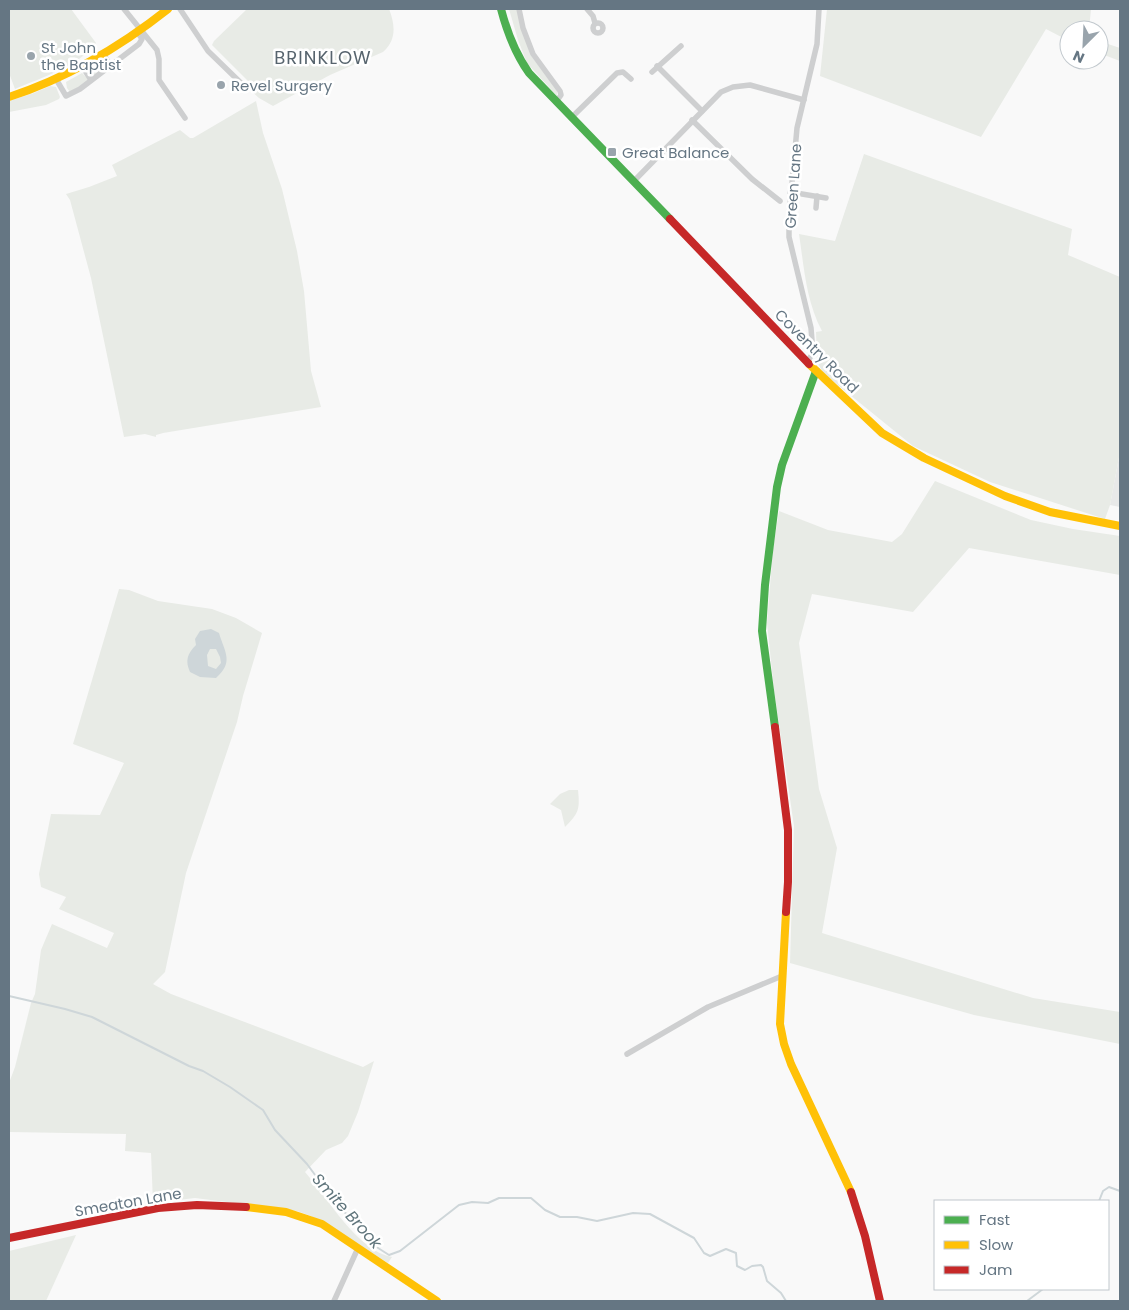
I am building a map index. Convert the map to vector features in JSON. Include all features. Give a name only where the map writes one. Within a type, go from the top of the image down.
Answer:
[{"type":"main road","points":[[9,97],[40,87],[82,66],[140,31],[168,9]]},
{"type":"main road","name":"Coventry Road","points":[[501,9],[507,32],[522,65],[807,362],[882,433],[924,458],[980,485],[1035,507],[1070,517],[1120,526]]},
{"type":"main road","points":[[816,371],[782,465],[777,487],[765,585],[762,631],[788,830],[788,882],[780,1024],[791,1064],[854,1200],[867,1244],[880,1301]]},
{"type":"main road","name":"Smeaton Lane","points":[[9,1238],[158,1208],[194,1205],[244,1207],[292,1212],[322,1224],[437,1301]]},
{"type":"street","points":[[124,9],[156,50],[159,59],[159,80],[186,118]]},
{"type":"street","points":[[180,9],[208,51],[242,84]]},
{"type":"street","points":[[519,9],[533,54],[560,91],[561,95],[556,102]]},
{"type":"street","points":[[587,9],[593,16],[596,24]]},
{"type":"street","name":"Green Lane","points":[[807,362],[813,353],[808,318],[789,237],[790,192],[797,128],[817,44],[819,9]]},
{"type":"street","points":[[56,79],[66,96],[111,66],[139,44],[142,39],[140,31]]},
{"type":"street","points":[[652,72],[681,46]]},
{"type":"street","points":[[103,54],[111,66]]},
{"type":"street","points":[[82,66],[91,80]]},
{"type":"street","points":[[657,66],[702,111]]},
{"type":"street","points":[[571,118],[617,73],[623,72],[631,79]]},
{"type":"street","points":[[634,181],[721,92],[741,85],[750,85],[804,100]]},
{"type":"street","points":[[692,120],[746,174],[780,201]]},
{"type":"street","points":[[790,192],[826,198]]},
{"type":"street","points":[[816,208],[818,196]]},
{"type":"street","points":[[627,1054],[708,1007],[782,976]]},
{"type":"street","points":[[334,1301],[358,1248]]},
{"type":"shaded area","points":[[9,9],[71,9],[96,43],[79,59],[69,65],[48,76],[15,89],[9,73]]},
{"type":"shaded area","points":[[247,9],[389,9],[393,20],[394,32],[391,42],[383,52],[330,75],[273,106],[259,98],[247,87],[251,84],[212,45]]},
{"type":"shaded area","points":[[509,9],[517,9],[532,57],[557,90],[557,96],[527,63]]},
{"type":"shaded area","points":[[827,9],[1091,9],[1090,20],[1059,20],[1059,36],[1046,29],[981,137],[820,76]]},
{"type":"shaded area","points":[[1109,44],[1120,48],[1120,61],[1109,57]]},
{"type":"shaded area","points":[[104,61],[108,65],[93,77],[92,68]]},
{"type":"shaded area","points":[[82,73],[88,79],[87,82],[70,92],[66,82]]},
{"type":"shaded area","points":[[50,86],[56,87],[59,99],[46,105],[9,112],[9,101]]},
{"type":"shaded area","points":[[256,101],[263,133],[282,189],[297,251],[304,291],[311,371],[321,407],[163,433],[156,435],[156,437],[145,434],[124,437],[91,278],[70,200],[66,194],[117,176],[112,165],[180,130],[190,138],[193,138]]},
{"type":"shaded area","points":[[864,154],[1072,229],[1068,255],[1120,277],[1120,452],[1110,505],[1105,519],[990,482],[913,446],[823,373],[817,361],[816,332],[822,331],[809,296],[799,234],[835,241]]},
{"type":"shaded area","points":[[1120,452],[1120,507],[1110,505]]},
{"type":"shaded area","points":[[935,481],[1031,520],[1120,536],[1120,575],[969,548],[913,612],[812,594],[799,643],[819,789],[837,848],[822,933],[1033,998],[1120,1012],[1120,1044],[974,1015],[790,963],[794,826],[774,690],[767,623],[773,549],[779,511],[828,530],[892,542],[902,534]]},
{"type":"shaded area","points":[[119,589],[129,590],[158,601],[212,609],[236,618],[262,633],[237,722],[186,873],[165,972],[153,984],[171,994],[363,1067],[374,1061],[358,1112],[348,1136],[342,1143],[326,1150],[305,1172],[355,1234],[379,1253],[392,1257],[388,1263],[311,1216],[297,1211],[195,1198],[153,1203],[151,1153],[125,1151],[126,1134],[9,1132],[9,1083],[35,994],[41,950],[52,924],[107,948],[114,933],[59,909],[66,897],[41,887],[39,874],[51,814],[100,815],[124,763],[73,744]]},
{"type":"shaded area","points":[[211,629],[219,633],[224,646],[225,667],[216,678],[200,677],[190,672],[188,668],[187,661],[196,645],[195,639],[200,631]],"holes":[[[210,649],[216,649],[221,663],[216,669],[208,666],[207,655]]]},
{"type":"shaded area","points":[[569,790],[578,790],[579,802],[576,814],[565,827],[561,810],[550,804],[560,794]]},
{"type":"shaded area","points":[[76,1235],[46,1301],[9,1301],[9,1251]]},
{"type":"waterway","name":"Smite Brook","points":[[9,996],[92,1017],[189,1066],[203,1071],[230,1087],[263,1110],[275,1130],[307,1164],[332,1198],[375,1246],[389,1255],[400,1251],[459,1205],[472,1202],[488,1203],[499,1198],[531,1198],[545,1210],[560,1217],[577,1217],[597,1221],[633,1213],[650,1214],[694,1238],[704,1253],[710,1256],[726,1249],[736,1253],[737,1266],[745,1270],[752,1266],[761,1265],[767,1281],[781,1293],[786,1301]]},
{"type":"waterway","name":"Smite Brook","points":[[1099,1200],[1103,1191],[1109,1187],[1120,1191]]},
{"type":"waterway","name":"Smite Brook","points":[[1027,1301],[1042,1290]]},
{"type":"traffic: fast","points":[[501,9],[512,42],[529,73],[670,219]]},
{"type":"traffic: fast","points":[[775,727],[762,631],[765,585],[777,487],[782,465],[816,371]]},
{"type":"traffic: slow","points":[[9,97],[52,81],[112,49],[168,9]]},
{"type":"traffic: slow","points":[[809,364],[882,433],[924,458],[1005,496],[1050,512],[1120,526]]},
{"type":"traffic: slow","points":[[786,912],[780,1024],[784,1044],[791,1064],[851,1192]]},
{"type":"traffic: slow","points":[[246,1207],[286,1212],[322,1224],[437,1301]]},
{"type":"traffic: jam","points":[[670,219],[809,364]]},
{"type":"traffic: jam","points":[[775,727],[788,830],[786,912]]},
{"type":"traffic: jam","points":[[851,1192],[865,1236],[880,1301]]},
{"type":"traffic: jam","points":[[9,1238],[158,1208],[197,1205],[246,1207]]},
{"type":"place","name":"St John the Baptist","points":[[31,56]]},
{"type":"place","name":"Revel Surgery","points":[[221,85]]},
{"type":"place","name":"Great Balance","points":[[612,152]]},
{"type":"district","name":"BRINKLOW","points":[[323,57]]}]
